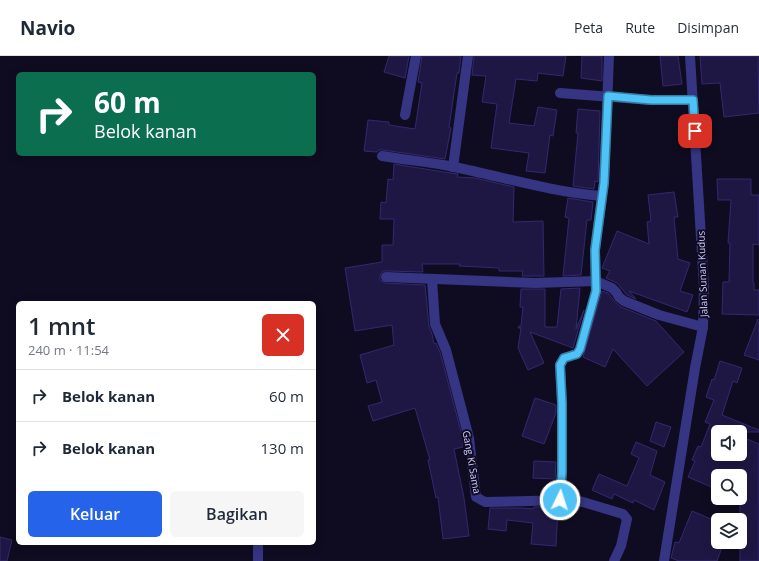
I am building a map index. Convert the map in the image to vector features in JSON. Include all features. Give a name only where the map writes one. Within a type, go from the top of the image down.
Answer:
[{"type":"street","points":[[405,115],[416,56]]},
{"type":"street","points":[[453,167],[468,56]]},
{"type":"street","points":[[560,500],[562,472],[562,403],[560,365],[564,358],[577,354],[580,349],[596,291],[595,250],[604,183],[609,56]]},
{"type":"street","name":"Jalan Sunan Kudus","points":[[664,561],[695,368],[704,327],[704,287],[690,56]]},
{"type":"street","points":[[560,94],[651,100],[693,100]]},
{"type":"street","points":[[382,156],[453,167],[526,183],[588,195],[602,196]]},
{"type":"street","points":[[386,277],[535,283],[596,281],[612,288],[624,301],[659,315],[704,327]]},
{"type":"street","name":"Gang Ki Sama","points":[[432,280],[435,324],[446,350],[469,438],[476,496],[484,502],[571,500],[583,502],[626,516],[627,519],[621,546],[614,561]]},
{"type":"street","points":[[258,545],[258,561]]},
{"type":"building","points":[[389,56],[409,56],[405,78],[384,72]]},
{"type":"building","points":[[422,56],[461,56],[459,73],[457,73],[449,127],[451,128],[445,159],[383,150],[379,150],[377,152],[364,151],[368,120],[389,122],[389,125],[415,129],[422,83],[418,82]]},
{"type":"building","points":[[474,56],[566,56],[563,76],[538,73],[537,81],[516,79],[509,123],[534,126],[538,107],[557,110],[553,136],[550,135],[545,173],[526,171],[529,153],[491,148],[497,104],[482,102],[486,76],[472,75]]},
{"type":"building","points":[[582,56],[602,56],[602,81],[581,78]]},
{"type":"building","points":[[660,56],[678,56],[682,84],[663,86]]},
{"type":"building","points":[[700,56],[758,56],[759,113],[724,117],[720,83],[702,84]]},
{"type":"building","points":[[578,109],[600,111],[598,182],[595,181],[594,189],[573,186],[578,133],[576,133]]},
{"type":"building","points":[[394,164],[458,174],[457,177],[475,178],[514,187],[513,222],[543,221],[544,276],[522,276],[523,271],[499,271],[499,268],[459,266],[460,264],[422,264],[423,272],[383,271],[380,276],[380,280],[385,283],[425,285],[429,326],[434,344],[436,343],[440,352],[463,439],[463,447],[454,449],[464,498],[469,536],[443,539],[438,497],[436,498],[428,460],[430,460],[415,408],[373,421],[368,406],[382,402],[376,380],[367,383],[360,355],[394,345],[392,325],[355,331],[345,268],[382,262],[382,245],[393,245],[394,219],[380,219],[381,202],[386,203],[388,179],[393,180]]},
{"type":"building","points":[[717,179],[751,179],[751,195],[759,195],[759,245],[753,244],[753,283],[754,290],[759,290],[759,315],[722,314],[723,282],[729,282],[730,243],[728,243],[731,200],[718,200]]},
{"type":"building","points":[[674,192],[678,217],[674,217],[678,259],[690,263],[680,291],[693,295],[687,312],[629,291],[636,299],[627,295],[617,283],[606,278],[610,271],[602,268],[617,231],[649,244],[647,222],[651,221],[648,195]]},
{"type":"building","points":[[568,198],[593,202],[591,220],[587,220],[581,275],[563,276],[569,218],[565,217]]},
{"type":"building","points":[[580,288],[576,329],[584,310],[573,348],[530,332],[544,363],[528,370],[518,348],[521,328],[518,328],[521,326],[523,307],[520,307],[521,289],[545,289],[545,327],[557,327],[561,289]]},
{"type":"building","points":[[602,291],[608,293],[621,307],[656,321],[684,352],[647,386],[613,349],[605,367],[583,357]]},
{"type":"building","points":[[758,319],[759,320],[759,360],[744,355]]},
{"type":"building","points":[[720,361],[742,368],[737,383],[733,381],[722,415],[747,425],[711,425],[711,461],[747,461],[747,439],[759,444],[759,561],[740,561],[740,549],[747,549],[747,513],[740,513],[740,505],[747,505],[747,469],[711,469],[711,487],[688,477],[695,461],[692,460],[698,446],[701,447],[710,424],[705,422],[714,400],[706,397],[712,379],[714,380]]},
{"type":"building","points":[[535,398],[556,405],[556,413],[544,444],[522,436]]},
{"type":"building","points":[[656,422],[671,427],[664,447],[650,441]]},
{"type":"building","points":[[747,425],[759,430],[759,432],[747,432]]},
{"type":"building","points":[[636,442],[657,451],[650,475],[665,482],[654,510],[634,500],[633,503],[614,494],[612,499],[592,490],[599,474],[627,486],[639,458],[631,454]]},
{"type":"building","points":[[534,461],[556,462],[555,479],[533,478]]},
{"type":"building","points":[[534,507],[558,507],[556,546],[531,544],[533,523],[507,520],[506,531],[488,529],[490,508],[533,509]]},
{"type":"building","points":[[692,511],[711,519],[711,549],[721,549],[717,561],[679,561],[671,558],[675,542],[679,543]]},
{"type":"building","points":[[0,537],[12,540],[7,561],[0,561]]},
{"type":"route","points":[[560,500],[562,472],[562,403],[560,365],[564,358],[577,354],[580,349],[591,315],[596,291],[595,250],[604,183],[608,96],[651,100],[693,100],[695,131]]}]
